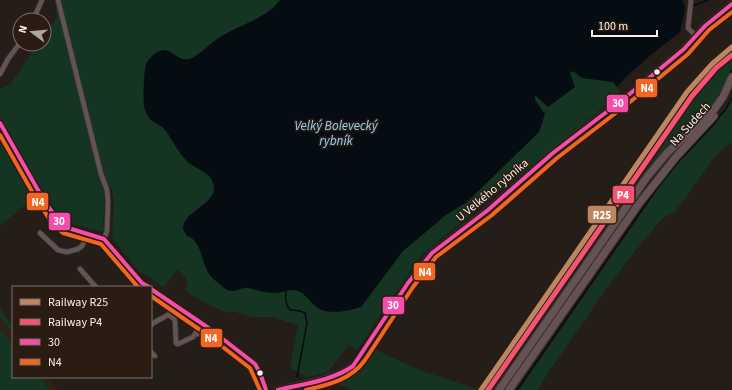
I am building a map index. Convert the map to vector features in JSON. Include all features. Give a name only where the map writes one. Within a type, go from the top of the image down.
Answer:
[{"type":"main road","name":"Na Sudech","points":[[499,390],[643,183],[667,153],[713,111],[723,97],[732,77]]},
{"type":"main road","name":"Na Sudech","points":[[509,390],[638,205],[676,157],[712,119],[732,87]]},
{"type":"street","points":[[37,12],[42,0]]},
{"type":"street","points":[[58,0],[101,174],[107,190],[107,231],[104,239]]},
{"type":"street","points":[[691,2],[688,28],[695,35]]},
{"type":"street","name":"U Velkého rybníka","points":[[278,390],[320,380],[351,368],[408,283],[432,253],[488,210],[553,153],[626,97],[684,49],[695,35],[732,4]]},
{"type":"street","points":[[0,74],[13,52]]},
{"type":"street","points":[[0,123],[57,219],[65,227],[104,239],[142,283],[147,286]]},
{"type":"street","points":[[40,233],[58,250],[67,252],[78,249],[82,246],[88,234]]},
{"type":"street","points":[[80,269],[95,286]]},
{"type":"street","points":[[152,289],[218,334],[255,364],[266,390]]},
{"type":"street","points":[[152,324],[178,307]]},
{"type":"street","points":[[169,314],[175,321],[176,343],[178,344],[193,337],[201,322]]},
{"type":"street","points":[[194,334],[218,334]]},
{"type":"street","points":[[152,353],[155,356]]},
{"type":"shaded area","points":[[732,43],[732,51],[708,72],[689,94],[640,168],[486,390],[476,390],[682,92],[708,61]]},
{"type":"shaded area","points":[[0,319],[12,334],[12,344],[0,329]]},
{"type":"shaded area","points":[[40,378],[48,378],[58,390],[50,390]]},
{"type":"green space","points":[[55,0],[280,0],[275,7],[286,16],[199,53],[191,59],[185,59],[492,117],[579,42],[627,76],[617,87],[621,93],[421,255],[357,350],[349,345],[328,372],[307,377],[290,368],[298,325],[272,317],[251,317],[232,311],[228,313],[209,305],[184,290],[188,285],[183,274],[177,270],[164,287],[139,272],[112,238],[114,203],[111,187],[105,190],[103,226],[106,228],[104,232],[75,225],[60,218],[43,190],[0,226],[0,89],[10,84],[32,52],[52,52],[52,25],[57,18]]},
{"type":"green space","points":[[732,51],[732,71],[714,105],[671,143],[651,165],[495,390],[486,390],[637,173],[691,92],[717,64]]},
{"type":"green space","points":[[732,97],[732,143],[714,157],[675,211],[663,218],[644,240],[608,286],[538,390],[519,390],[665,179],[715,125]]},
{"type":"green space","points":[[0,308],[12,325],[12,334],[0,318]]},
{"type":"green space","points":[[0,329],[12,344],[12,378],[40,378],[50,390],[0,390]]},
{"type":"green space","points":[[370,347],[419,370],[477,389],[354,390],[334,383],[350,372],[361,361]]},
{"type":"water","name":"Velký Bolevecký rybník","points":[[280,0],[682,0],[685,5],[680,32],[652,54],[617,87],[613,82],[582,78],[573,71],[570,73],[575,87],[548,107],[535,96],[535,100],[545,114],[539,132],[467,202],[446,215],[403,251],[361,307],[331,312],[315,306],[303,293],[297,290],[271,293],[246,288],[231,291],[222,287],[209,274],[204,264],[200,249],[195,241],[187,236],[183,229],[184,223],[188,217],[210,198],[213,193],[213,182],[208,175],[185,159],[164,129],[149,118],[144,107],[145,67],[147,62],[159,51],[164,50],[171,52],[182,59],[192,58],[224,35],[266,13]]},
{"type":"waterway","points":[[692,6],[708,0]]},
{"type":"waterway","points":[[729,76],[732,70]]},
{"type":"waterway","points":[[718,99],[722,90]]},
{"type":"waterway","points":[[517,390],[655,191],[679,161],[725,111],[732,98]]},
{"type":"waterway","points":[[686,129],[695,123]]},
{"type":"waterway","points":[[286,291],[288,308],[290,310],[305,313],[307,323],[297,377]]},
{"type":"rail line","name":"R25","points":[[481,390],[687,92],[712,64],[732,47]]},
{"type":"rail line","name":"P4","points":[[488,390],[692,96],[716,68],[732,55]]},
{"type":"transit line","name":"30","points":[[278,390],[327,379],[353,366],[408,283],[432,253],[488,210],[553,153],[626,97],[684,49],[705,26],[732,4]]},
{"type":"transit line","name":"N4","points":[[306,390],[338,381],[359,367],[413,287],[436,257],[492,215],[557,158],[630,102],[688,54],[709,30],[732,12]]},
{"type":"transit line","name":"30","points":[[0,123],[43,199],[57,219],[65,227],[104,239],[142,283],[147,286]]},
{"type":"transit line","name":"N4","points":[[0,135],[38,202],[52,223],[63,233],[101,244],[137,286]]},
{"type":"transit line","name":"30","points":[[152,290],[210,329],[255,364],[266,390]]},
{"type":"transit line","name":"N4","points":[[152,297],[206,334],[250,368],[260,390]]}]
